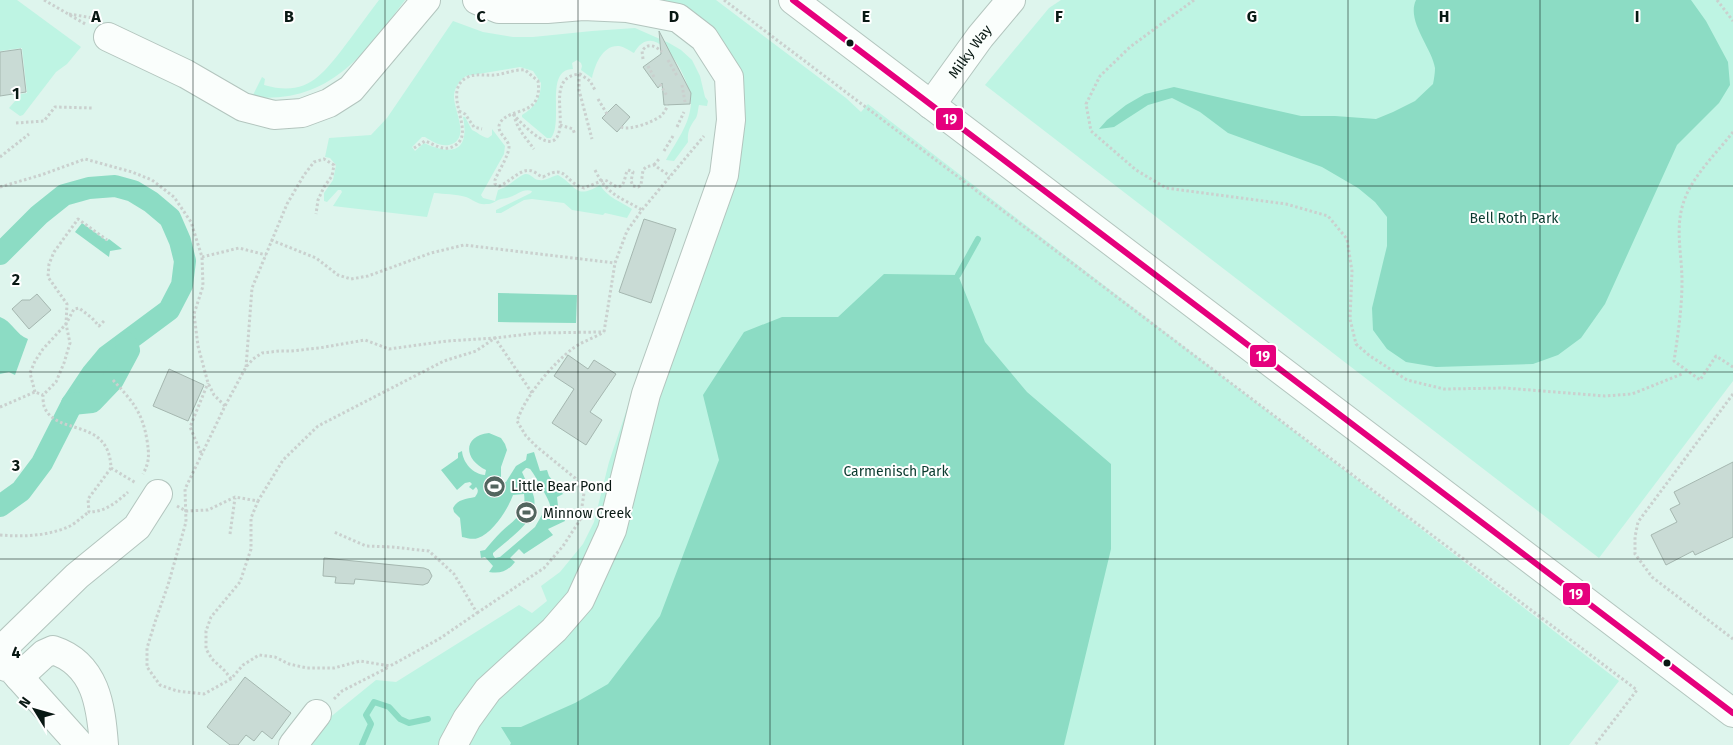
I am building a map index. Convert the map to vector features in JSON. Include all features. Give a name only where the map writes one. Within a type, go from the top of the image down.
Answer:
[{"type":"main road","points":[[108,37],[186,74],[243,106],[274,115],[302,113],[329,103],[351,89],[426,0]]},
{"type":"main road","points":[[453,745],[467,719],[488,690],[554,630],[580,600],[612,530],[646,394],[724,175],[731,120],[729,77],[704,38],[678,18],[627,8],[583,6],[547,10],[499,9],[477,0]]},
{"type":"main road","points":[[793,0],[1733,714]]},
{"type":"main road","name":"Milky Way","points":[[931,105],[980,37],[1011,0]]},
{"type":"main road","points":[[0,651],[78,576],[136,527],[148,489]]},
{"type":"main road","points":[[80,745],[9,671],[54,650],[66,654],[88,676],[98,698],[104,745]]},
{"type":"main road","points":[[293,745],[317,714]]},
{"type":"path","points":[[44,0],[108,37]]},
{"type":"path","points":[[724,0],[1637,690],[1595,745]]},
{"type":"path","points":[[1194,0],[1130,47],[1100,76],[1086,104],[1091,131],[1136,170],[1166,188],[1286,204],[1328,216],[1347,239],[1352,271],[1350,319],[1356,344],[1370,356],[1407,380],[1444,389],[1504,388],[1605,396],[1632,394],[1682,374]]},
{"type":"path","points":[[1717,0],[1733,21]]},
{"type":"path","points":[[643,59],[642,51],[645,47],[657,47],[662,52]]},
{"type":"path","points":[[668,60],[677,76]]},
{"type":"path","points":[[648,66],[654,77]]},
{"type":"path","points":[[414,148],[425,141],[443,148],[455,146],[460,142],[463,136],[457,93],[467,77],[493,76],[525,70],[538,81],[538,94],[527,109],[501,121],[498,127],[509,147],[495,184],[499,186],[505,184],[526,170],[543,177],[551,172],[560,171],[574,184],[584,188],[604,180],[621,186],[624,184],[628,170],[633,172],[632,184],[636,188],[640,185],[643,170],[654,165],[659,159]]},
{"type":"path","points":[[580,74],[579,90],[592,140]]},
{"type":"path","points":[[513,114],[537,136],[549,142],[553,141],[560,126],[559,97],[563,82],[569,76],[580,74],[590,81],[595,90]]},
{"type":"path","points":[[660,84],[668,96]]},
{"type":"path","points":[[682,85],[684,102]]},
{"type":"path","points":[[598,99],[607,114]]},
{"type":"path","points":[[621,127],[630,129],[656,118],[662,115],[668,105]]},
{"type":"path","points":[[16,123],[44,122],[55,107],[93,108]]},
{"type":"path","points":[[459,111],[465,114],[474,127],[482,129]]},
{"type":"path","points":[[678,128],[684,112]]},
{"type":"path","points":[[513,114],[517,126],[534,149]]},
{"type":"path","points":[[604,332],[615,263],[627,231],[642,210],[709,131],[731,120]]},
{"type":"path","points":[[560,126],[573,129],[575,135]]},
{"type":"path","points":[[1733,132],[1693,182],[1683,204],[1678,226],[1682,280],[1680,324],[1674,361],[1700,380],[1716,356],[1733,367]]},
{"type":"path","points":[[0,157],[29,134]]},
{"type":"path","points":[[664,151],[673,136]]},
{"type":"path","points":[[0,187],[85,159],[132,172],[152,180],[174,198],[191,222],[202,257],[203,286],[194,314],[198,346],[208,383],[214,394],[225,406]]},
{"type":"path","points":[[246,367],[252,288],[287,204],[314,162],[324,159],[334,165],[332,176],[318,200],[316,214]]},
{"type":"path","points":[[654,165],[670,176]]},
{"type":"path","points":[[595,170],[612,194],[642,210]]},
{"type":"path","points":[[43,395],[56,382],[70,344],[66,324],[67,304],[48,277],[49,264],[54,252],[78,219],[107,240]]},
{"type":"path","points":[[271,240],[316,258],[338,275],[351,279],[368,276],[431,253],[464,246],[615,263]]},
{"type":"path","points":[[202,257],[239,248],[266,254]]},
{"type":"path","points":[[35,392],[30,373],[35,361],[43,349],[66,324],[74,309],[79,308],[99,326],[104,321]]},
{"type":"path","points":[[390,666],[360,661],[334,668],[307,668],[289,664],[276,657],[259,655],[243,665],[231,679],[204,694],[177,691],[160,684],[147,667],[147,648],[186,522],[185,488],[246,367],[262,353],[318,348],[365,340],[389,349],[447,341],[537,333],[604,332]]},
{"type":"path","points":[[317,714],[342,692],[439,639],[544,568],[563,546],[580,520],[584,493],[575,478],[526,436],[517,421],[522,407],[548,373],[573,348],[604,332]]},
{"type":"path","points":[[495,338],[532,393]]},
{"type":"path","points":[[231,679],[212,659],[206,649],[206,630],[211,617],[240,582],[251,548],[251,518],[258,502],[283,460],[318,426],[444,361],[476,351],[495,338]]},
{"type":"path","points":[[113,380],[132,401],[144,422],[150,456],[146,468],[148,489]]},
{"type":"path","points":[[201,453],[190,427],[208,383]]},
{"type":"path","points":[[0,407],[35,392],[43,395]]},
{"type":"path","points":[[1733,394],[1638,522],[1634,537],[1635,554],[1652,577],[1733,639]]},
{"type":"path","points":[[43,395],[44,406],[52,418],[95,436],[105,444],[110,455],[111,468],[88,499],[89,512]]},
{"type":"path","points":[[111,468],[148,489]]},
{"type":"path","points":[[0,535],[25,537],[49,533],[71,526],[89,512],[97,512],[148,489]]},
{"type":"path","points":[[186,511],[208,510],[235,497],[258,502]]},
{"type":"path","points":[[230,534],[235,497]]},
{"type":"path","points":[[334,532],[366,546],[392,546],[429,551],[454,574],[477,613]]},
{"type":"green space","points":[[0,0],[17,0],[81,47],[67,64],[56,72],[23,115],[20,116],[9,108],[16,100],[15,95],[27,93],[22,48],[0,51]]},
{"type":"green space","points":[[379,0],[405,0],[374,40],[342,72],[323,84],[302,93],[279,97],[252,97],[262,77],[265,79],[264,85],[278,88],[291,88],[311,82],[336,58]]},
{"type":"green space","name":"Carmenisch Park","points":[[657,0],[716,0],[846,98],[861,112],[868,104],[1619,681],[1569,745],[309,745],[328,719],[376,680],[396,682],[519,605],[532,613],[547,601],[541,586],[560,572],[583,544],[594,522],[609,462],[651,338],[726,200],[739,91]]},
{"type":"green space","name":"Bell Roth Park","points":[[1061,0],[1733,0],[1733,381],[1599,558],[985,85],[1049,8]]},
{"type":"green space","points":[[453,21],[483,32],[513,37],[635,28],[669,43],[681,50],[692,60],[700,76],[705,97],[708,101],[707,106],[699,105],[697,116],[689,132],[688,142],[674,161],[666,160],[688,118],[691,103],[690,93],[686,80],[671,55],[662,45],[652,41],[643,43],[634,53],[619,46],[608,49],[597,62],[592,78],[581,70],[581,63],[577,60],[572,63],[573,69],[564,71],[559,78],[556,97],[556,120],[551,138],[547,138],[522,117],[536,102],[540,93],[541,83],[533,71],[520,67],[466,76],[458,84],[454,95],[460,128],[458,139],[450,145],[446,145],[422,137],[412,147],[415,151],[424,143],[443,149],[457,148],[464,138],[463,117],[465,117],[472,130],[488,138],[492,135],[492,129],[505,146],[504,154],[481,195],[483,198],[495,201],[498,190],[525,174],[537,180],[558,175],[581,191],[586,191],[600,185],[610,196],[632,209],[627,218],[605,213],[603,215],[572,210],[564,203],[532,199],[524,200],[501,213],[496,213],[496,210],[531,193],[532,191],[529,190],[492,203],[484,204],[462,196],[434,193],[427,217],[333,206],[342,192],[341,190],[338,190],[327,202],[324,201],[324,193],[333,180],[336,165],[330,158],[325,157],[329,138],[371,135],[387,118]]},
{"type":"shaded area","points":[[1416,0],[1691,0],[1706,21],[1728,62],[1730,85],[1719,103],[1677,145],[1605,304],[1581,338],[1558,355],[1533,364],[1436,367],[1406,362],[1387,349],[1373,330],[1372,308],[1387,246],[1387,217],[1375,202],[1358,188],[1322,167],[1228,133],[1200,112],[1172,98],[1148,105],[1114,127],[1099,129],[1126,105],[1145,94],[1174,87],[1301,116],[1376,119],[1415,101],[1433,84],[1435,68],[1433,60],[1414,17]]},
{"type":"shaded area","points":[[82,223],[122,249],[110,251],[109,257],[75,232]]},
{"type":"shaded area","points":[[884,274],[958,275],[985,342],[1027,392],[1111,464],[1111,549],[1064,745],[510,745],[511,743],[501,727],[521,727],[575,703],[608,684],[660,616],[719,460],[703,395],[744,332],[782,317],[838,317]]},
{"type":"shaded area","points":[[498,293],[577,295],[576,323],[498,322]]},
{"type":"shaded area","points":[[0,317],[28,339],[15,375],[9,372],[0,374]]},
{"type":"shaded area","points":[[489,433],[501,438],[505,444],[507,450],[501,467],[501,483],[506,482],[516,466],[526,460],[527,454],[534,452],[540,471],[547,470],[549,476],[563,494],[557,497],[557,516],[563,515],[565,521],[548,529],[553,535],[524,554],[519,549],[510,558],[515,562],[510,568],[497,573],[489,572],[493,566],[485,557],[481,558],[480,551],[485,550],[515,520],[524,506],[524,494],[513,495],[508,507],[499,520],[484,535],[474,539],[462,537],[460,518],[453,508],[460,501],[475,497],[478,489],[476,487],[473,490],[469,487],[472,484],[470,482],[465,483],[457,490],[441,470],[458,458],[458,453],[462,451],[464,460],[469,467],[476,473],[485,475],[486,470],[473,460],[469,449],[470,443],[480,435]],"holes":[[[526,468],[532,471],[547,498],[550,505],[550,513],[546,520],[547,514],[543,513],[535,527],[500,557],[495,558],[493,553],[529,520],[533,512],[535,503],[533,494],[522,472]]]},
{"type":"building","points":[[659,31],[691,93],[690,104],[664,105],[662,83],[658,88],[643,67],[661,54]]},
{"type":"building","points":[[21,49],[26,92],[0,96],[0,52]]},
{"type":"building","points":[[616,104],[630,117],[617,132],[602,118]]},
{"type":"building","points":[[644,219],[676,229],[651,303],[619,292]]},
{"type":"building","points":[[37,294],[51,310],[29,329],[12,309],[22,300],[30,300]]},
{"type":"building","points":[[568,355],[588,369],[594,360],[616,374],[590,412],[602,420],[586,445],[552,423],[574,389],[554,376]]},
{"type":"building","points":[[169,369],[204,385],[188,421],[153,406]]},
{"type":"building","points":[[1733,462],[1733,537],[1695,555],[1693,551],[1666,565],[1651,535],[1677,522],[1670,509],[1680,504],[1674,492]]},
{"type":"building","points":[[324,558],[424,568],[429,570],[432,576],[428,583],[423,585],[355,579],[354,584],[335,583],[336,577],[323,576]]},
{"type":"building","points":[[245,677],[291,713],[272,739],[262,731],[254,741],[246,735],[238,745],[230,745],[207,727]]},
{"type":"waterway","points":[[0,254],[39,215],[64,195],[89,188],[115,186],[133,191],[151,202],[170,218],[180,241],[185,261],[182,285],[169,310],[107,356],[92,374],[72,404],[42,463],[21,491],[0,506]]},
{"type":"waterway","points":[[958,275],[978,239]]},
{"type":"waterway","points":[[72,404],[92,402],[113,380],[129,350],[126,343]]},
{"type":"waterway","points":[[362,745],[371,724],[366,715],[374,702],[389,707],[400,719],[409,723],[428,719]]},
{"type":"transit line","name":"19","points":[[793,0],[1733,713]]},
{"type":"place","name":"Little Bear Pond","points":[[495,486]]},
{"type":"place","name":"Minnow Creek","points":[[527,513]]}]
